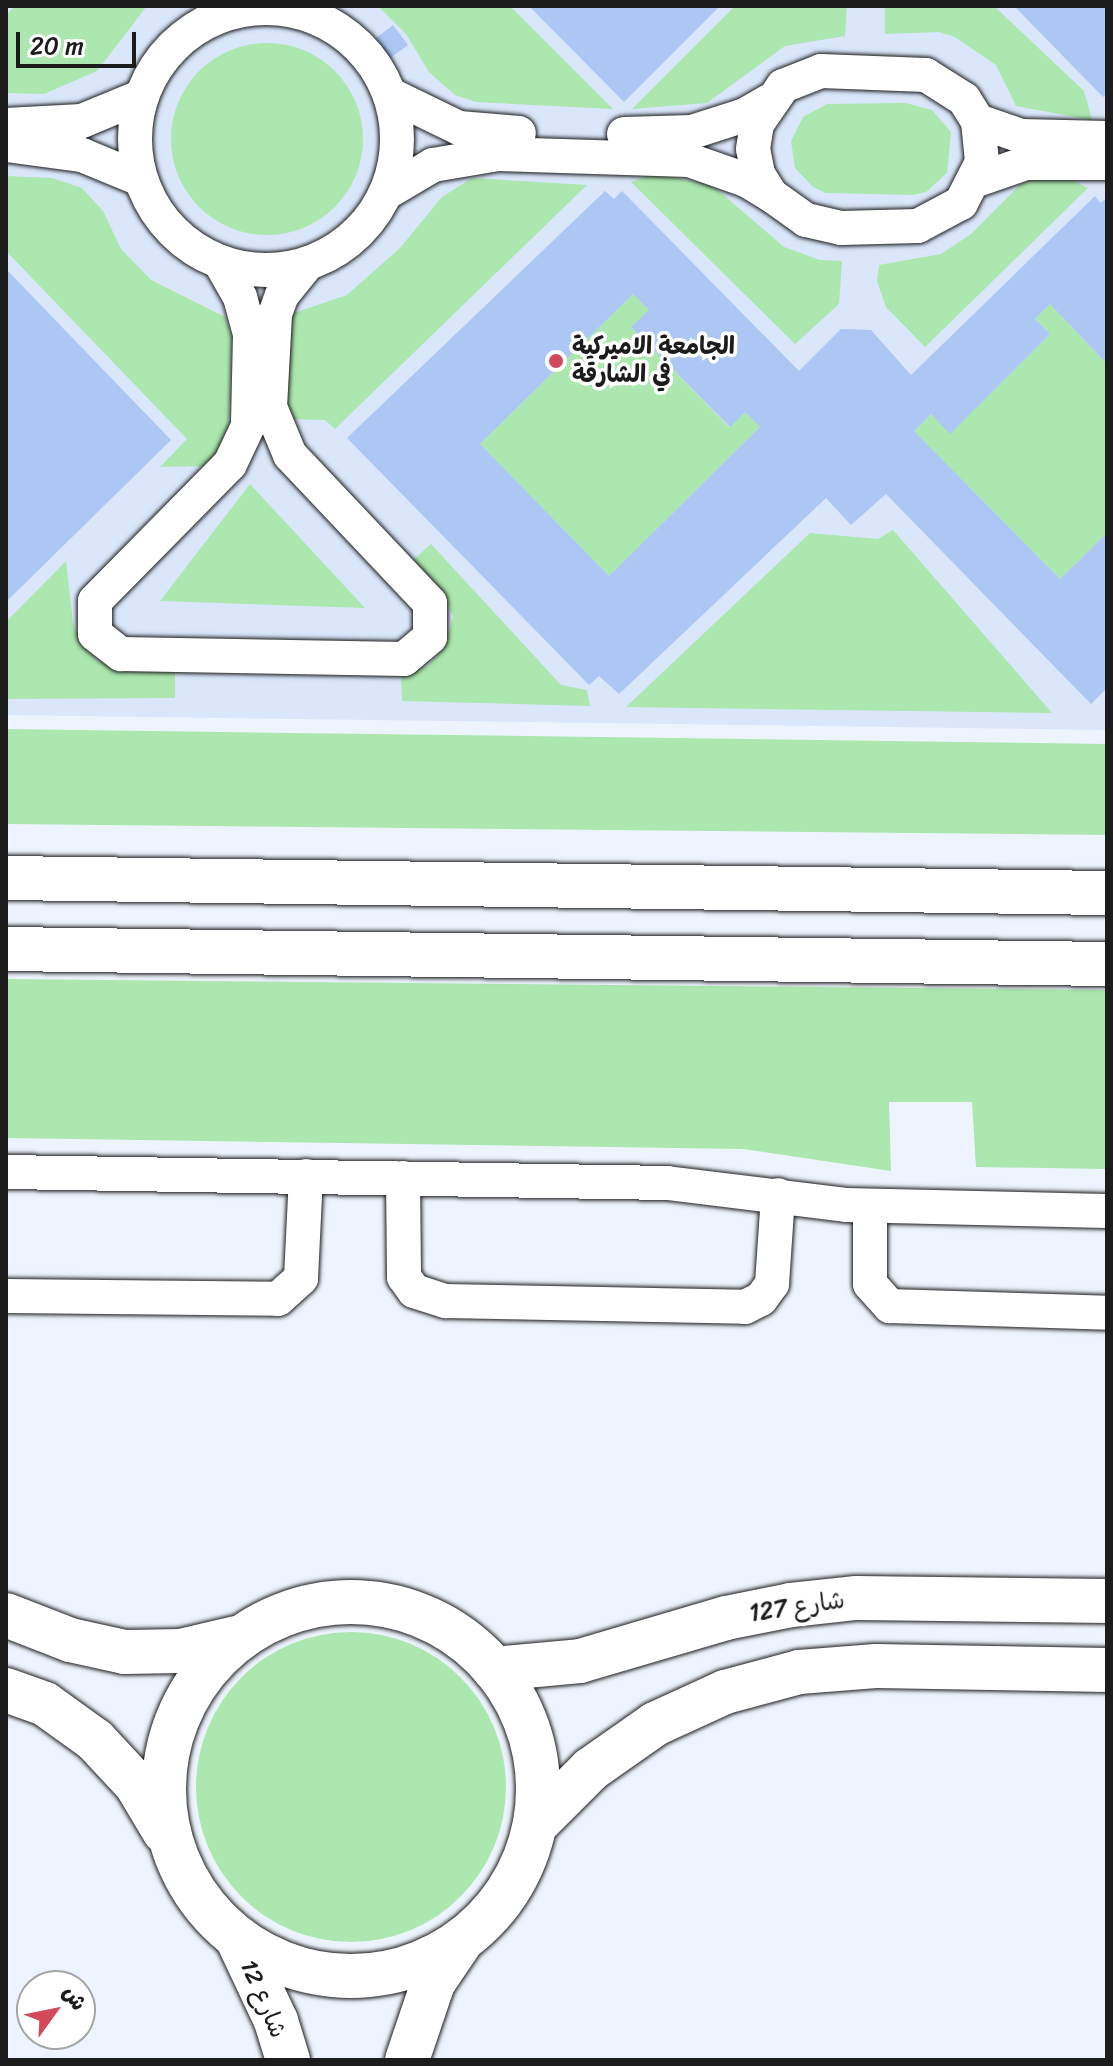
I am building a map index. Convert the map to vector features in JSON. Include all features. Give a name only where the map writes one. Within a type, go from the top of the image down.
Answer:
[{"type":"street","points":[[389,191],[396,159],[391,95],[373,62],[347,35],[311,11],[282,8],[220,11],[184,35],[158,63],[140,97],[134,138],[140,179],[158,215],[186,243],[220,262],[278,270],[306,265],[356,236],[389,191],[433,165],[498,154],[689,160],[746,180],[806,220],[841,228],[880,229],[941,218],[961,203],[977,180],[982,162],[978,121],[964,99],[926,75],[821,71],[792,81],[769,101],[732,120],[692,132],[483,133],[435,120],[391,95]]},
{"type":"street","points":[[6,125],[82,121],[140,97]]},
{"type":"street","points":[[769,101],[757,124],[753,149],[758,174],[771,195]]},
{"type":"street","points":[[978,121],[1021,136],[1107,138]]},
{"type":"street","points":[[6,145],[82,155],[140,179]]},
{"type":"street","points":[[977,180],[1026,163],[1107,163]]},
{"type":"street","points":[[220,262],[240,297],[250,335],[248,426],[230,464],[95,601],[95,634],[121,654],[404,659],[430,637],[430,603],[290,455],[270,407],[275,314],[282,295],[306,265]]},
{"type":"street","points":[[6,878],[1107,893]]},
{"type":"street","points":[[6,949],[1107,964]]},
{"type":"street","points":[[6,1172],[667,1183],[870,1206],[1107,1211]]},
{"type":"street","points":[[6,1296],[278,1299],[301,1278],[306,1176]]},
{"type":"street","points":[[403,1178],[404,1277],[414,1291],[445,1301],[745,1307],[761,1299],[772,1284],[778,1195]]},
{"type":"street","points":[[870,1206],[870,1284],[890,1306],[1107,1313]]},
{"type":"street","name":"شارع 127","points":[[494,1669],[580,1661],[726,1618],[791,1605],[857,1598],[1107,1601]]},
{"type":"street","points":[[6,1615],[70,1640],[125,1652],[181,1651],[236,1638],[274,1616],[316,1603],[361,1600],[404,1609],[445,1627],[494,1669],[523,1715],[534,1751],[535,1825],[509,1891],[460,1942],[433,1983],[407,2060]]},
{"type":"street","points":[[169,1838],[163,1764],[186,1694],[236,1638]]},
{"type":"street","points":[[535,1825],[591,1769],[629,1742],[725,1692],[799,1672],[876,1666],[1107,1670]]},
{"type":"street","points":[[6,1690],[45,1704],[95,1740],[136,1784],[169,1838],[199,1899],[237,1938],[296,1968],[348,1977],[388,1974],[426,1962],[460,1942]]},
{"type":"street","name":"شارع 12","points":[[237,1938],[276,2021],[288,2060]]},
{"type":"shaded area","name":"الجامعة الاميركية في الشارقة","points":[[6,6],[1107,6],[1107,730],[6,715]]},
{"type":"green space","points":[[15,6],[147,6],[97,71],[44,94],[6,93],[6,15]]},
{"type":"green space","points":[[378,6],[510,6],[613,109],[476,102],[455,95],[429,72],[406,34]]},
{"type":"green space","points":[[735,6],[847,6],[845,36],[785,46],[707,103],[632,109]]},
{"type":"green space","points":[[885,6],[994,6],[1084,91],[1092,120],[1016,106],[996,65],[955,37],[939,32],[885,34]]},
{"type":"green space","points":[[267,43],[304,50],[335,71],[356,102],[363,139],[356,176],[335,207],[304,228],[267,235],[230,228],[199,207],[178,176],[171,139],[178,102],[199,71],[230,50]]},
{"type":"green space","points":[[906,103],[932,110],[951,132],[947,173],[926,192],[912,195],[826,193],[813,187],[795,168],[791,141],[803,117],[827,104]]},
{"type":"green space","points":[[655,173],[713,186],[784,247],[820,260],[842,261],[839,304],[795,344],[631,182]]},
{"type":"green space","points":[[1062,175],[1088,188],[925,347],[886,307],[877,281],[879,265],[941,254],[971,234],[1024,181]]},
{"type":"green space","points":[[6,176],[52,178],[82,188],[103,211],[121,249],[151,280],[225,317],[232,337],[228,438],[209,466],[160,467],[187,439],[6,251]]},
{"type":"green space","points":[[472,178],[587,185],[335,429],[325,420],[285,419],[291,314],[347,295],[400,248],[442,197]]},
{"type":"green space","points":[[633,294],[649,310],[632,328],[729,427],[745,412],[760,427],[609,576],[480,444]]},
{"type":"green space","points":[[1050,304],[1107,364],[1107,533],[1060,579],[914,431],[931,414],[950,433],[1050,334],[1035,319]]},
{"type":"green space","points":[[250,484],[365,608],[160,601]]},
{"type":"green space","points":[[893,530],[1052,713],[626,707],[810,533],[878,539]]},
{"type":"green space","points":[[431,544],[561,685],[587,690],[590,706],[402,701],[401,673],[428,666],[445,646],[453,616],[440,588],[411,562]]},
{"type":"green space","points":[[66,561],[73,623],[82,644],[98,661],[175,669],[175,698],[6,699],[6,622]]},
{"type":"green space","points":[[6,729],[1107,744],[1107,835],[6,824]]},
{"type":"green space","points":[[6,979],[1107,990],[1107,1169],[976,1167],[972,1102],[889,1102],[891,1171],[743,1149],[6,1138]]},
{"type":"green space","points":[[351,1632],[381,1635],[410,1644],[437,1658],[471,1689],[487,1714],[499,1742],[506,1787],[503,1817],[494,1846],[480,1873],[449,1907],[424,1923],[396,1935],[351,1942],[321,1939],[292,1930],[265,1916],[231,1885],[215,1860],[203,1832],[196,1787],[199,1757],[208,1728],[222,1701],[253,1667],[278,1651],[306,1639]]},
{"type":"building","points":[[529,6],[720,6],[624,102]]},
{"type":"building","points":[[1014,6],[1107,6],[1107,93],[1103,97]]},
{"type":"building","points":[[393,25],[408,45],[390,58],[376,38]]},
{"type":"building","points":[[605,191],[614,199],[622,191],[799,371],[841,329],[871,330],[911,375],[1095,196],[1100,203],[1107,198],[1107,364],[1050,304],[1035,319],[1050,334],[950,434],[931,414],[914,431],[1060,579],[1107,533],[1107,688],[1091,704],[886,494],[851,525],[826,498],[619,694],[599,676],[589,685],[347,438]],"holes":[[[633,294],[649,310],[631,327],[730,427],[745,412],[760,427],[609,576],[480,444]]]},
{"type":"building","points":[[6,269],[171,440],[6,602]]},
{"type":"place","name":"الجامعة الاميركية في الشارقة","points":[[556,361]]}]
